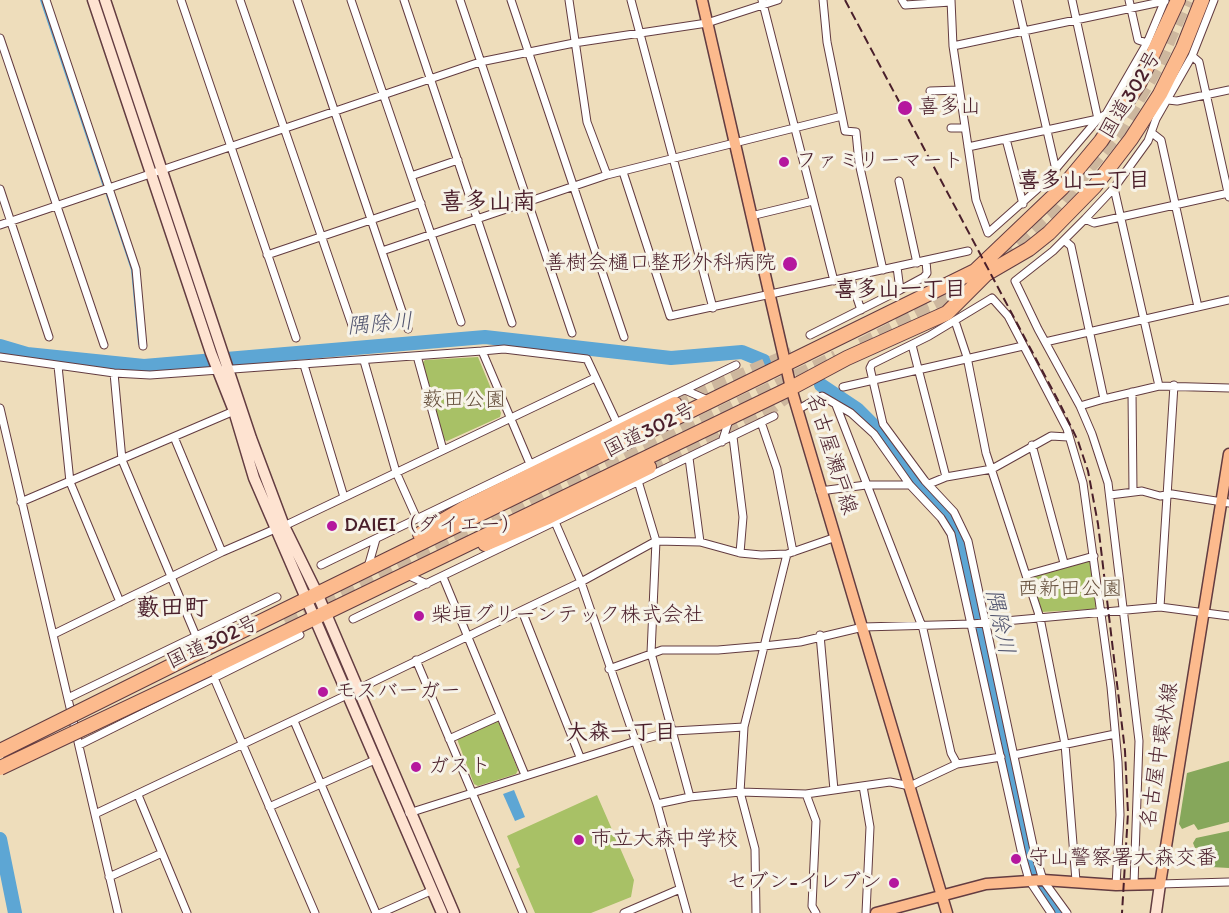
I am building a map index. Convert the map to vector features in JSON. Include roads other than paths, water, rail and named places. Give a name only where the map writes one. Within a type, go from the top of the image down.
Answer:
[{"type":"highway","name":"国道302号","points":[[0,751],[368,567],[975,271],[1068,181],[1120,114],[1149,64],[1178,0]]},
{"type":"highway","name":"国道302号","points":[[0,768],[211,674],[405,574],[791,388],[874,345],[936,320],[947,313],[986,274],[1029,249],[1049,233],[1095,186],[1141,125],[1183,48],[1203,0]]},
{"type":"highway","points":[[368,567],[466,507],[675,404]]},
{"type":"highway","points":[[405,574],[538,522],[649,467]]},
{"type":"main road","name":"名古屋瀬戸線","points":[[702,0],[768,296],[791,388],[820,491],[836,537],[943,893],[947,913]]},
{"type":"main road","name":"名古屋中環状線","points":[[1160,884],[1202,613],[1225,502],[1229,454]]},
{"type":"main road","points":[[876,913],[943,893],[986,884],[1036,880],[1116,885],[1160,884]]},
{"type":"street","points":[[46,0],[107,188],[136,269],[143,346]]},
{"type":"street","points":[[93,0],[223,352],[223,370],[254,478],[321,616],[406,814],[442,913]]},
{"type":"street","points":[[105,0],[211,353],[223,370],[251,438],[280,528]]},
{"type":"street","points":[[181,0],[296,338]]},
{"type":"street","points":[[240,0],[354,331]]},
{"type":"street","points":[[297,0],[408,329]]},
{"type":"street","points":[[351,0],[461,322]]},
{"type":"street","points":[[404,0],[512,323]]},
{"type":"street","points":[[459,0],[572,333]]},
{"type":"street","points":[[511,0],[624,337]]},
{"type":"street","points":[[569,0],[587,122],[607,175]]},
{"type":"street","points":[[631,0],[713,308]]},
{"type":"street","points":[[0,225],[57,203],[480,62],[574,43],[707,23],[762,3],[778,0]]},
{"type":"street","points":[[823,0],[827,42],[845,131],[856,132],[859,163],[883,270]]},
{"type":"street","points":[[902,0],[905,5],[951,1],[953,46],[975,200],[988,233],[1042,185],[1098,118]]},
{"type":"street","points":[[1017,0],[1056,170]]},
{"type":"street","points":[[1072,0],[1098,118]]},
{"type":"street","points":[[953,46],[1077,19],[1130,3],[1165,0],[1147,43],[1106,114],[1098,118],[968,147]]},
{"type":"street","points":[[1134,884],[1139,741],[1110,495],[1103,463],[1080,406],[1015,281],[1066,237],[1114,188],[1152,133],[1156,119],[1192,56],[1214,0]]},
{"type":"street","points":[[762,3],[834,281]]},
{"type":"street","points":[[1130,3],[1138,40],[1147,43]]},
{"type":"street","points":[[0,38],[104,345]]},
{"type":"street","points":[[1085,219],[1094,223],[1229,194],[1198,62],[1192,56]]},
{"type":"street","points":[[930,91],[959,90]]},
{"type":"street","points":[[1168,99],[1177,101],[1229,90]]},
{"type":"street","points":[[382,251],[607,175],[842,117]]},
{"type":"street","points":[[951,128],[965,128]]},
{"type":"street","points":[[1152,133],[1161,140],[1198,307]]},
{"type":"street","points":[[1006,139],[1023,204]]},
{"type":"street","points":[[411,176],[458,160]]},
{"type":"street","points":[[623,172],[670,316],[968,251]]},
{"type":"street","points":[[898,181],[917,263]]},
{"type":"street","points":[[1042,185],[1042,208]]},
{"type":"street","points":[[1114,188],[1159,386]]},
{"type":"street","points":[[0,189],[49,337]]},
{"type":"street","points":[[751,216],[813,201]]},
{"type":"street","points":[[267,255],[421,203]]},
{"type":"street","points":[[991,229],[998,240]]},
{"type":"street","points":[[1049,233],[1066,237],[1071,246],[1104,399]]},
{"type":"street","points":[[810,335],[924,277],[927,273],[926,261]]},
{"type":"street","points":[[897,267],[900,290]]},
{"type":"street","points":[[850,278],[861,310]]},
{"type":"street","points":[[1067,913],[1036,880],[1034,850],[969,541],[954,512],[929,484],[883,424],[873,381],[872,364],[956,321],[992,298],[1008,316],[1067,429],[1083,483],[1101,612],[1120,790],[1116,885]]},
{"type":"street","points":[[1045,342],[1229,300]]},
{"type":"street","points":[[845,318],[847,333]]},
{"type":"street","points":[[956,321],[967,357],[986,453],[1040,618],[1065,744],[1076,881]]},
{"type":"street","points":[[912,345],[946,477]]},
{"type":"street","points":[[843,387],[1023,346]]},
{"type":"street","points":[[0,357],[114,374],[150,375],[504,349],[587,359],[616,423]]},
{"type":"street","points":[[482,351],[530,464]]},
{"type":"street","points":[[417,356],[443,450]]},
{"type":"street","points":[[364,361],[396,472],[417,519]]},
{"type":"street","points":[[304,365],[345,497]]},
{"type":"street","points":[[321,565],[736,365]]},
{"type":"street","points":[[58,366],[70,482],[120,602]]},
{"type":"street","points":[[114,374],[122,460],[196,636]]},
{"type":"street","points":[[54,634],[222,552],[280,528],[596,378]]},
{"type":"street","points":[[1160,607],[1174,385]]},
{"type":"street","points":[[1080,406],[1159,386],[1229,388]]},
{"type":"street","points":[[685,390],[711,401]]},
{"type":"street","points":[[1132,392],[1133,492]]},
{"type":"street","points":[[797,410],[822,396],[851,413],[874,434],[910,485],[941,518],[954,540],[1001,757],[1036,880],[1051,913]]},
{"type":"street","points":[[836,405],[921,626],[951,753],[957,764]]},
{"type":"street","points":[[0,408],[118,913]]},
{"type":"street","points":[[21,502],[234,411]]},
{"type":"street","points":[[722,442],[731,415]]},
{"type":"street","points":[[352,619],[774,416]]},
{"type":"street","points":[[756,913],[755,849],[741,792],[744,727],[790,553],[777,469],[761,422]]},
{"type":"street","points":[[929,484],[946,477],[992,470],[1051,436],[1068,437]]},
{"type":"street","points":[[174,437],[222,552]]},
{"type":"street","points":[[733,437],[743,517],[740,553]]},
{"type":"street","points":[[1032,445],[1064,563]]},
{"type":"street","points":[[689,458],[700,542]]},
{"type":"street","points":[[638,481],[656,541],[651,653],[674,731],[690,797]]},
{"type":"street","points":[[820,491],[866,485],[910,485]]},
{"type":"street","points":[[1110,495],[1142,491],[1160,496],[1225,502]]},
{"type":"street","points":[[555,522],[581,582],[609,669],[636,741],[657,804],[687,913]]},
{"type":"street","points":[[95,814],[294,722],[416,660],[581,582],[656,541],[700,542],[740,553],[790,553],[836,537]]},
{"type":"street","points":[[368,567],[376,539]]},
{"type":"street","points":[[1026,575],[1094,556]]},
{"type":"street","points":[[405,574],[428,584]]},
{"type":"street","points":[[443,577],[525,775]]},
{"type":"street","points":[[68,698],[277,597]]},
{"type":"street","points":[[609,669],[662,650],[718,650],[800,642],[820,635],[863,627],[972,624],[1160,607],[1229,616]]},
{"type":"street","points":[[522,611],[580,757]]},
{"type":"street","points":[[208,630],[231,635]]},
{"type":"street","points":[[274,643],[300,635]]},
{"type":"street","points":[[820,635],[834,790]]},
{"type":"street","points":[[416,660],[523,913]]},
{"type":"street","points":[[79,745],[211,674],[315,913]]},
{"type":"street","points":[[353,692],[377,759],[454,913]]},
{"type":"street","points":[[449,739],[500,716]]},
{"type":"street","points":[[294,722],[376,913]]},
{"type":"street","points":[[406,814],[580,757],[674,731],[744,727]]},
{"type":"street","points":[[1014,755],[1115,734]]},
{"type":"street","points":[[657,804],[690,797],[741,792],[806,794],[891,782],[910,786],[957,764],[1001,757]]},
{"type":"street","points":[[269,807],[377,759]]},
{"type":"street","points":[[863,786],[870,827],[866,913]]},
{"type":"street","points":[[806,794],[816,820],[812,906],[816,913]]},
{"type":"street","points":[[138,795],[187,913]]},
{"type":"street","points":[[109,877],[162,854]]},
{"type":"street","points":[[1156,913],[1160,884],[1167,886],[1229,882]]},
{"type":"street","points":[[381,913],[433,890]]},
{"type":"street","points":[[624,913],[680,890]]},
{"type":"water","points":[[514,790],[525,817],[515,821],[503,794]]},
{"type":"waterway","points":[[41,0],[104,187]]},
{"type":"waterway","points":[[106,192],[132,270],[139,344]]},
{"type":"waterway","name":"隅除川","points":[[0,346],[27,354],[144,366],[485,337],[671,358],[742,352],[764,361]]},
{"type":"waterway","name":"隅除川","points":[[821,385],[857,409],[882,434],[904,466],[944,511],[959,534],[1027,854],[1039,884],[1059,913]]},
{"type":"waterway","points":[[0,839],[15,913]]},
{"type":"tunnel","points":[[984,269],[1017,244],[1057,207],[1122,127],[1158,65],[1186,0]]},
{"type":"tunnel","points":[[861,345],[964,292]]},
{"type":"tunnel","points":[[895,318],[945,293]]},
{"type":"tunnel","points":[[675,404],[792,354]]},
{"type":"tunnel","points":[[286,624],[836,357]]},
{"type":"tunnel","points":[[649,467],[769,409],[796,389]]},
{"type":"railway","points":[[845,0],[1060,404],[1078,441],[1088,471],[1098,524],[1125,751],[1128,813],[1122,913]]},
{"type":"place","name":"喜多山","points":[[905,108]]},
{"type":"place","name":"ファミリーマート","points":[[784,162]]},
{"type":"place","name":"善樹会樋口整形外科病院","points":[[790,264]]},
{"type":"place","name":"DAIEI（ダイエー）","points":[[332,526]]},
{"type":"place","name":"柴垣グリーンテック株式会社","points":[[419,616]]},
{"type":"place","name":"モスバーガー","points":[[323,692]]},
{"type":"place","name":"ガスト","points":[[416,767]]},
{"type":"place","name":"市立大森中学校","points":[[579,840]]},
{"type":"place","name":"守山警察署大森交番","points":[[1016,859]]},
{"type":"place","name":"セブン-イレブン","points":[[894,883]]},
{"type":"district","name":"喜多山二丁目","points":[[1084,181]]},
{"type":"district","name":"喜多山南","points":[[488,203]]},
{"type":"district","name":"喜多山一丁目","points":[[900,290]]},
{"type":"district","name":"藪田町","points":[[172,609]]},
{"type":"district","name":"大森一丁目","points":[[621,733]]},
{"type":"park label","name":"薮田公園","points":[[464,401]]},
{"type":"park label","name":"西新田公園","points":[[1070,590]]}]
